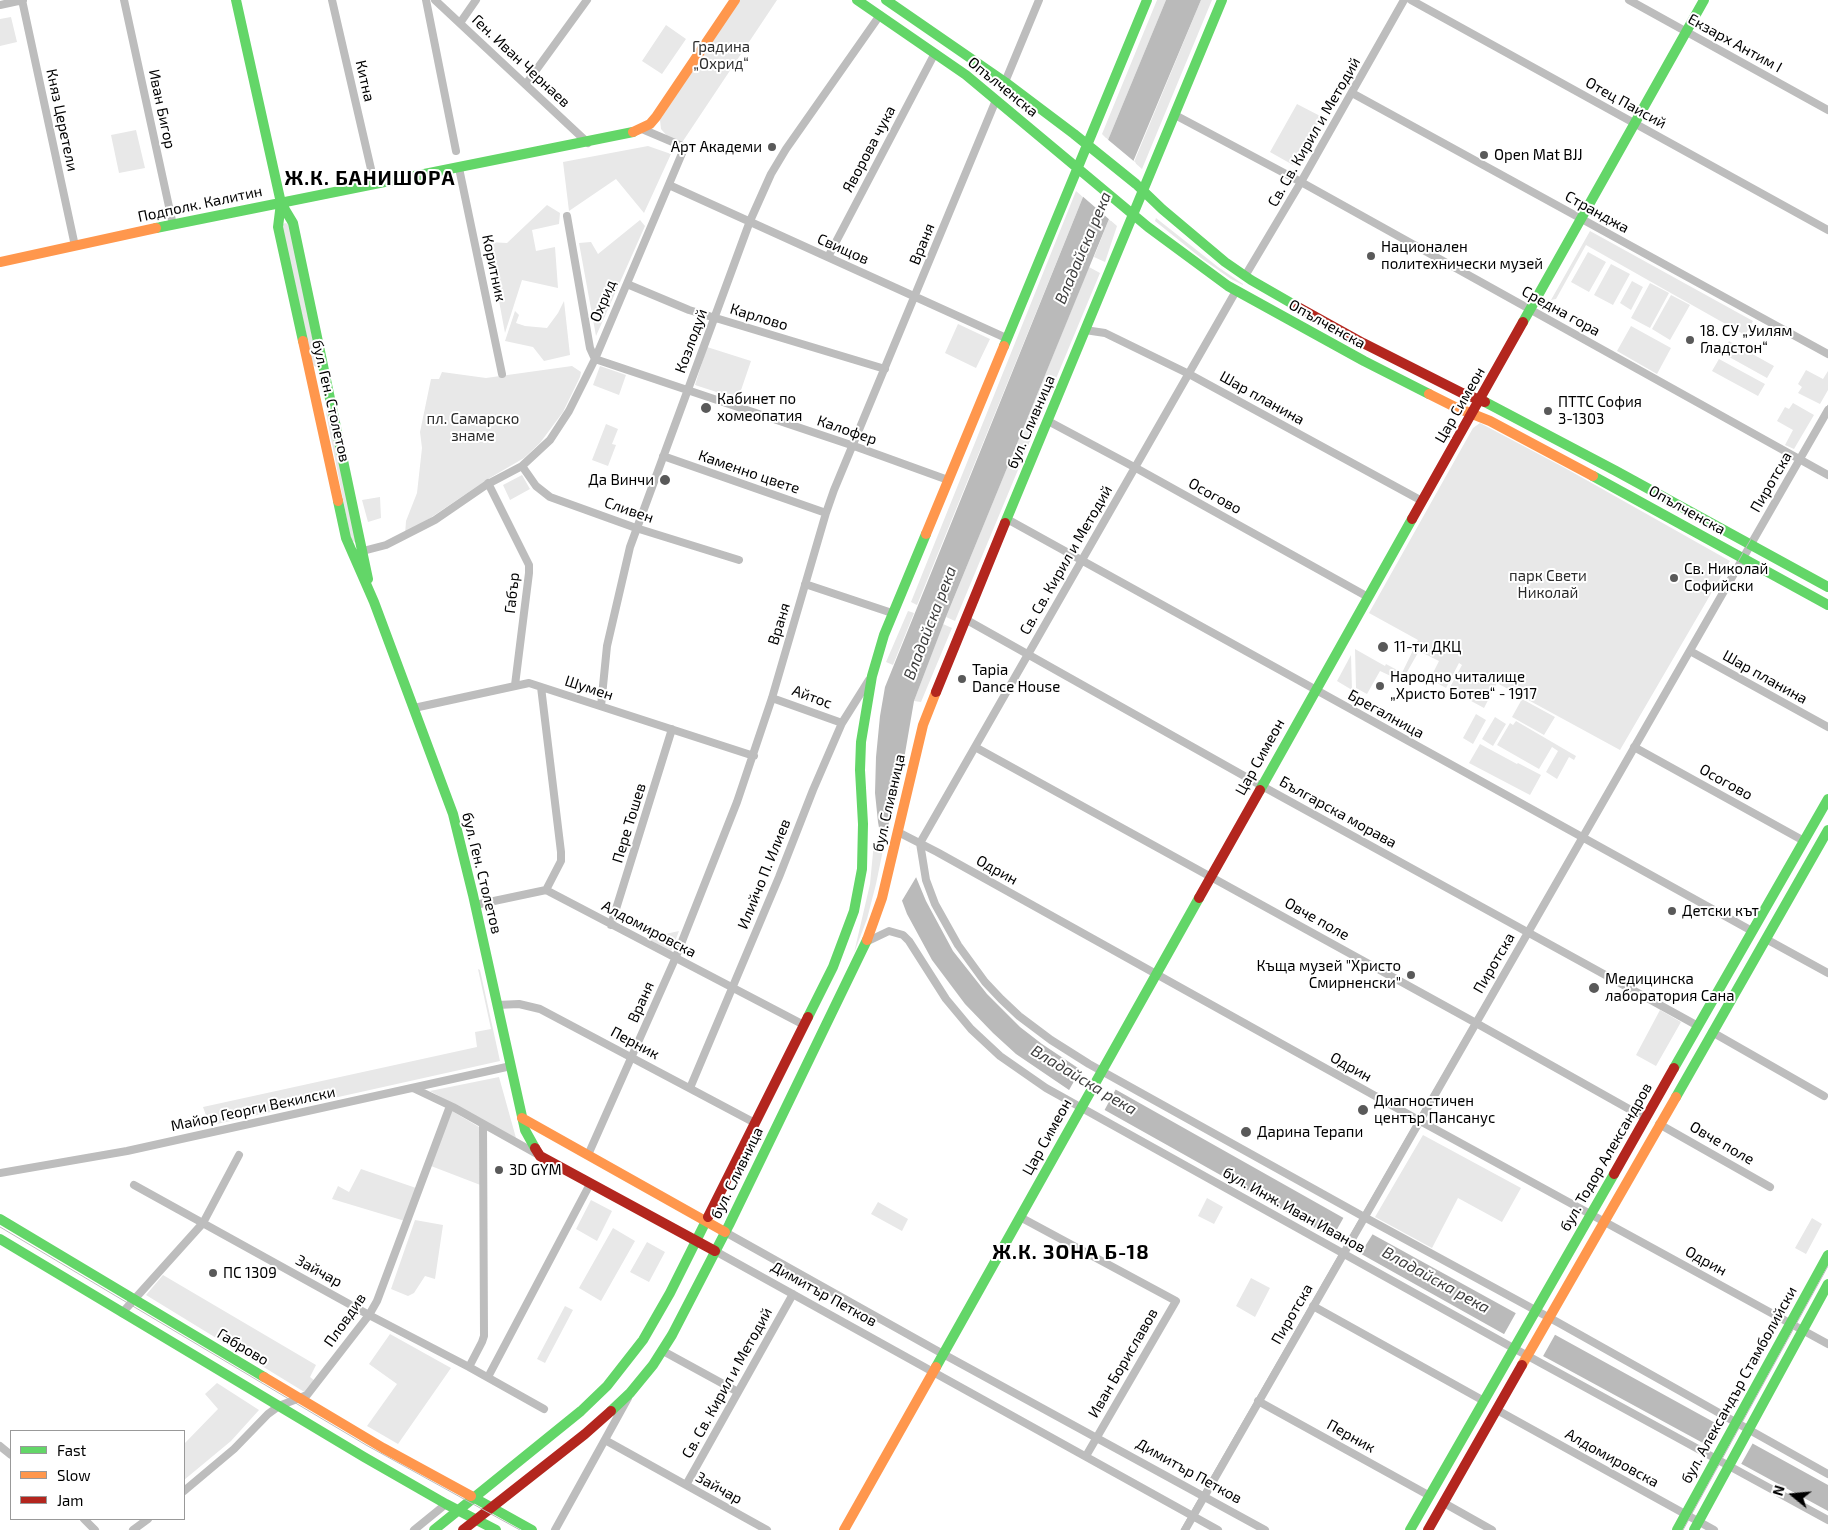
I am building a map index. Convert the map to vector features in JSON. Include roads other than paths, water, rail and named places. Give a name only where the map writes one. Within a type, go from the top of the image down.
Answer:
[{"type":"main road","name":"бул. Ген. Столетов","points":[[236,0],[281,203],[293,223],[357,552],[453,814],[522,1118],[529,1140],[540,1156]]},
{"type":"main road","points":[[642,129],[650,124],[663,108],[735,0]]},
{"type":"main road","name":"Опълченска","points":[[857,0],[935,53],[996,100],[1203,270],[1236,291],[1364,361],[1490,421],[1558,457],[1828,605]]},
{"type":"main road","name":"Опълченска","points":[[888,0],[1005,82],[1090,147],[1136,184],[1225,262],[1245,276],[1341,331],[1496,407],[1828,587]]},
{"type":"main road","name":"бул. Сливница","points":[[434,1530],[568,1422],[613,1380],[647,1334],[707,1220],[833,968],[851,923],[858,892],[863,850],[861,742],[872,676],[881,642],[1006,338],[1090,147],[1147,0]]},
{"type":"main road","name":"бул. Сливница","points":[[463,1530],[592,1429],[630,1393],[663,1351],[725,1232],[866,942],[886,880],[928,710],[1222,0]]},
{"type":"main road","name":"Цар Симеон","points":[[844,1530],[1704,0]]},
{"type":"main road","name":"Подполк. Калитин","points":[[0,262],[281,203],[622,136],[642,129]]},
{"type":"main road","name":"бул. Ген. Столетов","points":[[281,203],[278,227],[343,525],[357,552]]},
{"type":"main road","name":"бул. Тодор Александров","points":[[1410,1530],[1828,799]]},
{"type":"main road","name":"бул. Тодор Александров","points":[[1428,1530],[1712,1032],[1766,939],[1824,847],[1828,830]]},
{"type":"main road","name":"Димитър Петков","points":[[522,1118],[707,1220],[725,1232]]},
{"type":"main road","name":"Димитър Петков","points":[[540,1156],[715,1251]]},
{"type":"main road","name":"Габрово","points":[[0,1220],[301,1399],[532,1530]]},
{"type":"main road","points":[[0,1239],[446,1504],[496,1530]]},
{"type":"main road","name":"бул. Александър Стамболийски","points":[[1677,1530],[1828,1255]]},
{"type":"main road","name":"бул. Александър Стамболийски","points":[[1696,1526],[1828,1284]]},
{"type":"street","points":[[0,5],[23,0]]},
{"type":"street","name":"Княз Церетели","points":[[23,0],[75,246]]},
{"type":"street","name":"Иван Бигор","points":[[124,0],[173,225]]},
{"type":"street","name":"Китна","points":[[332,0],[371,169]]},
{"type":"street","points":[[426,0],[456,152]]},
{"type":"street","name":"Ген. Иван Чернаев","points":[[435,0],[588,143]]},
{"type":"street","points":[[460,23],[476,0]]},
{"type":"street","points":[[526,84],[587,0]]},
{"type":"street","points":[[1005,82],[1039,0]]},
{"type":"street","name":"Св. Св. Кирил и Методий","points":[[1245,276],[1301,182],[1404,0]]},
{"type":"street","name":"Отец Паисий","points":[[1411,0],[1828,230]]},
{"type":"street","name":"Екзарх Антим I","points":[[1629,0],[1828,110]]},
{"type":"street","name":"Козлодуй","points":[[601,706],[611,624],[630,547],[750,221],[771,174],[786,148],[880,15]]},
{"type":"street","name":"Яворова чука","points":[[828,257],[935,53]]},
{"type":"street","name":"Странджа","points":[[1352,93],[1828,354]]},
{"type":"street","name":"Враня","points":[[588,1155],[675,959],[754,756],[826,513],[996,100]]},
{"type":"street","name":"Средна гора","points":[[1175,115],[1301,182],[1828,475]]},
{"type":"street","name":"Охрид","points":[[357,552],[386,545],[435,520],[488,484],[522,466],[550,440],[569,411],[595,359],[684,147],[642,129]]},
{"type":"street","name":"Коритник","points":[[459,168],[502,374]]},
{"type":"street","name":"Свищов","points":[[669,185],[1006,338]]},
{"type":"street","points":[[567,216],[590,348],[595,359]]},
{"type":"street","name":"Карлово","points":[[627,284],[667,301],[714,317],[885,369]]},
{"type":"street","name":"Св. Св. Кирил и Методий","points":[[917,842],[975,747],[1236,291]]},
{"type":"street","name":"Шар планина","points":[[1086,330],[1104,333],[1189,374],[1422,502]]},
{"type":"street","name":"Калофер","points":[[595,359],[854,446],[948,480]]},
{"type":"street","name":"Пиротска","points":[[1184,1530],[1828,410]]},
{"type":"street","name":"Осогово","points":[[1048,421],[1368,597]]},
{"type":"street","name":"Каменно цвете","points":[[663,456],[826,513]]},
{"type":"street","name":"Сливен","points":[[522,466],[536,486],[550,497],[636,528],[739,560]]},
{"type":"street","name":"Габър","points":[[488,484],[529,565],[530,573],[515,686]]},
{"type":"street","name":"Брегалница","points":[[1007,519],[1752,931]]},
{"type":"street","points":[[806,584],[892,613]]},
{"type":"street","name":"Българска морава","points":[[965,619],[1262,786],[1698,1026]]},
{"type":"street","name":"Шар планина","points":[[1690,651],[1828,726]]},
{"type":"street","name":"Илийчо П. Илиев","points":[[690,1088],[842,723],[872,676]]},
{"type":"street","name":"Шумен","points":[[414,708],[529,683],[754,756]]},
{"type":"street","points":[[475,905],[546,890],[561,861],[541,687]]},
{"type":"street","name":"Айтос","points":[[772,698],[842,723]]},
{"type":"street","name":"Пере Тошев","points":[[611,925],[672,729]]},
{"type":"street","name":"Овче поле","points":[[975,747],[1645,1118]]},
{"type":"street","name":"Осогово","points":[[1634,747],[1804,841]]},
{"type":"street","name":"Одрин","points":[[898,832],[1419,1121],[1828,1344]]},
{"type":"street","name":"бул. Инж. Иван Иванов","points":[[917,842],[926,880],[935,904],[958,945],[985,982],[1001,999],[1036,1029],[1059,1045],[1100,1073],[1734,1425],[1828,1474]]},
{"type":"street","name":"Алдомировска","points":[[546,890],[804,1025]]},
{"type":"street","name":"бул. Инж. Иван Иванов","points":[[866,942],[889,931],[902,935],[909,941],[946,999],[982,1041],[1046,1088],[1082,1105],[1828,1520]]},
{"type":"street","points":[[1766,939],[1828,973]]},
{"type":"street","name":"Перник","points":[[497,1005],[519,1004],[540,1009],[755,1123]]},
{"type":"street","points":[[1712,1032],[1824,1096]]},
{"type":"street","name":"Майор Георги Векилски","points":[[0,1173],[127,1151],[511,1066]]},
{"type":"street","name":"Димитър Петков","points":[[413,1088],[450,1106],[540,1156]]},
{"type":"street","name":"Пловдив","points":[[185,1490],[214,1467],[268,1414],[279,1406],[301,1399],[310,1392],[369,1315],[377,1301],[450,1106]]},
{"type":"street","points":[[469,1367],[484,1336],[483,1124]]},
{"type":"street","name":"Овче поле","points":[[1659,1124],[1770,1187]]},
{"type":"street","points":[[122,1312],[203,1223],[239,1155]]},
{"type":"street","points":[[488,1377],[590,1184]]},
{"type":"street","name":"Зайчар","points":[[134,1185],[369,1315],[544,1408]]},
{"type":"street","name":"Иван Бориславов","points":[[1020,1217],[1176,1300],[1096,1437]]},
{"type":"street","name":"Димитър Петков","points":[[725,1232],[942,1354],[1265,1530]]},
{"type":"street","name":"Димитър Петков","points":[[715,1251],[1218,1530]]},
{"type":"street","name":"Св. Св. Кирил и Методий","points":[[686,1485],[793,1294]]},
{"type":"street","points":[[1313,1306],[1484,1401]]},
{"type":"street","points":[[663,1351],[738,1392]]},
{"type":"street","points":[[555,1530],[630,1393]]},
{"type":"street","name":"Перник","points":[[1258,1401],[1430,1496]]},
{"type":"street","name":"Алдомировска","points":[[1498,1410],[1686,1514],[1696,1526],[1714,1530]]},
{"type":"street","points":[[1086,1456],[1096,1437]]},
{"type":"street","name":"Зайчар","points":[[605,1440],[767,1530]]},
{"type":"street","points":[[0,1446],[10,1454]]},
{"type":"street","points":[[1444,1503],[1492,1530]]},
{"type":"street","points":[[414,1530],[446,1504]]},
{"type":"street","points":[[434,1514],[458,1511]]},
{"type":"street","points":[[85,1520],[96,1530]]},
{"type":"street","points":[[134,1530],[147,1520]]},
{"type":"water","name":"Владайска река","points":[[1166,0],[1201,0],[946,617],[914,701],[903,765],[902,795],[904,824],[916,877],[926,901],[953,951],[987,994],[1020,1027],[1042,1044],[1081,1070],[1372,1234],[1828,1485],[1828,1511],[1543,1356],[1069,1090],[1016,1054],[965,1004],[932,960],[907,914],[883,850],[875,793],[876,757],[885,687],[1083,197]]},
{"type":"tram line","points":[[1181,1530],[1828,405]]},
{"type":"tram line","points":[[0,1227],[366,1445],[520,1530]]},
{"type":"tram line","points":[[1683,1530],[1828,1266]]},
{"type":"place","name":"Арт Академи","points":[[772,147]]},
{"type":"place","name":"Open Mat BJJ","points":[[1484,155]]},
{"type":"place","name":"Национален политехнически музей","points":[[1371,256]]},
{"type":"place","name":"18. СУ „Уилям Гладстон“","points":[[1690,340]]},
{"type":"place","name":"Кабинет по хомеопатия","points":[[706,408]]},
{"type":"place","name":"ПТТС София 3-1303","points":[[1548,411]]},
{"type":"place","name":"Да Винчи","points":[[665,480]]},
{"type":"place","name":"Св. Николай Софийски","points":[[1674,578]]},
{"type":"place","name":"11-ти ДКЦ","points":[[1383,647]]},
{"type":"place","name":"Tapia Dance House","points":[[962,679]]},
{"type":"place","name":"Народно читалище „Христо Ботев“ - 1917","points":[[1380,686]]},
{"type":"place","name":"Детски кът","points":[[1672,911]]},
{"type":"place","name":"Къща музей \"Христо Смирненски\"","points":[[1411,975]]},
{"type":"place","name":"Медицинска лаборатория Сана","points":[[1594,988]]},
{"type":"place","name":"Диагностичен център Пансанус","points":[[1363,1110]]},
{"type":"place","name":"Дарина Терапи","points":[[1246,1132]]},
{"type":"place","name":"3D GYM","points":[[499,1170]]},
{"type":"place","name":"ПС 1309","points":[[213,1273]]},
{"type":"district","name":"Ж.К. БАНИШОРА","points":[[370,178]]},
{"type":"district","name":"Ж.К. ЗОНА Б-18","points":[[1071,1252]]},
{"type":"park label","name":"Градина „Охрид“","points":[[721,56]]},
{"type":"park label","name":"пл. Самарско знаме","points":[[473,428]]},
{"type":"park label","name":"парк Свети Николай","points":[[1548,584]]}]
